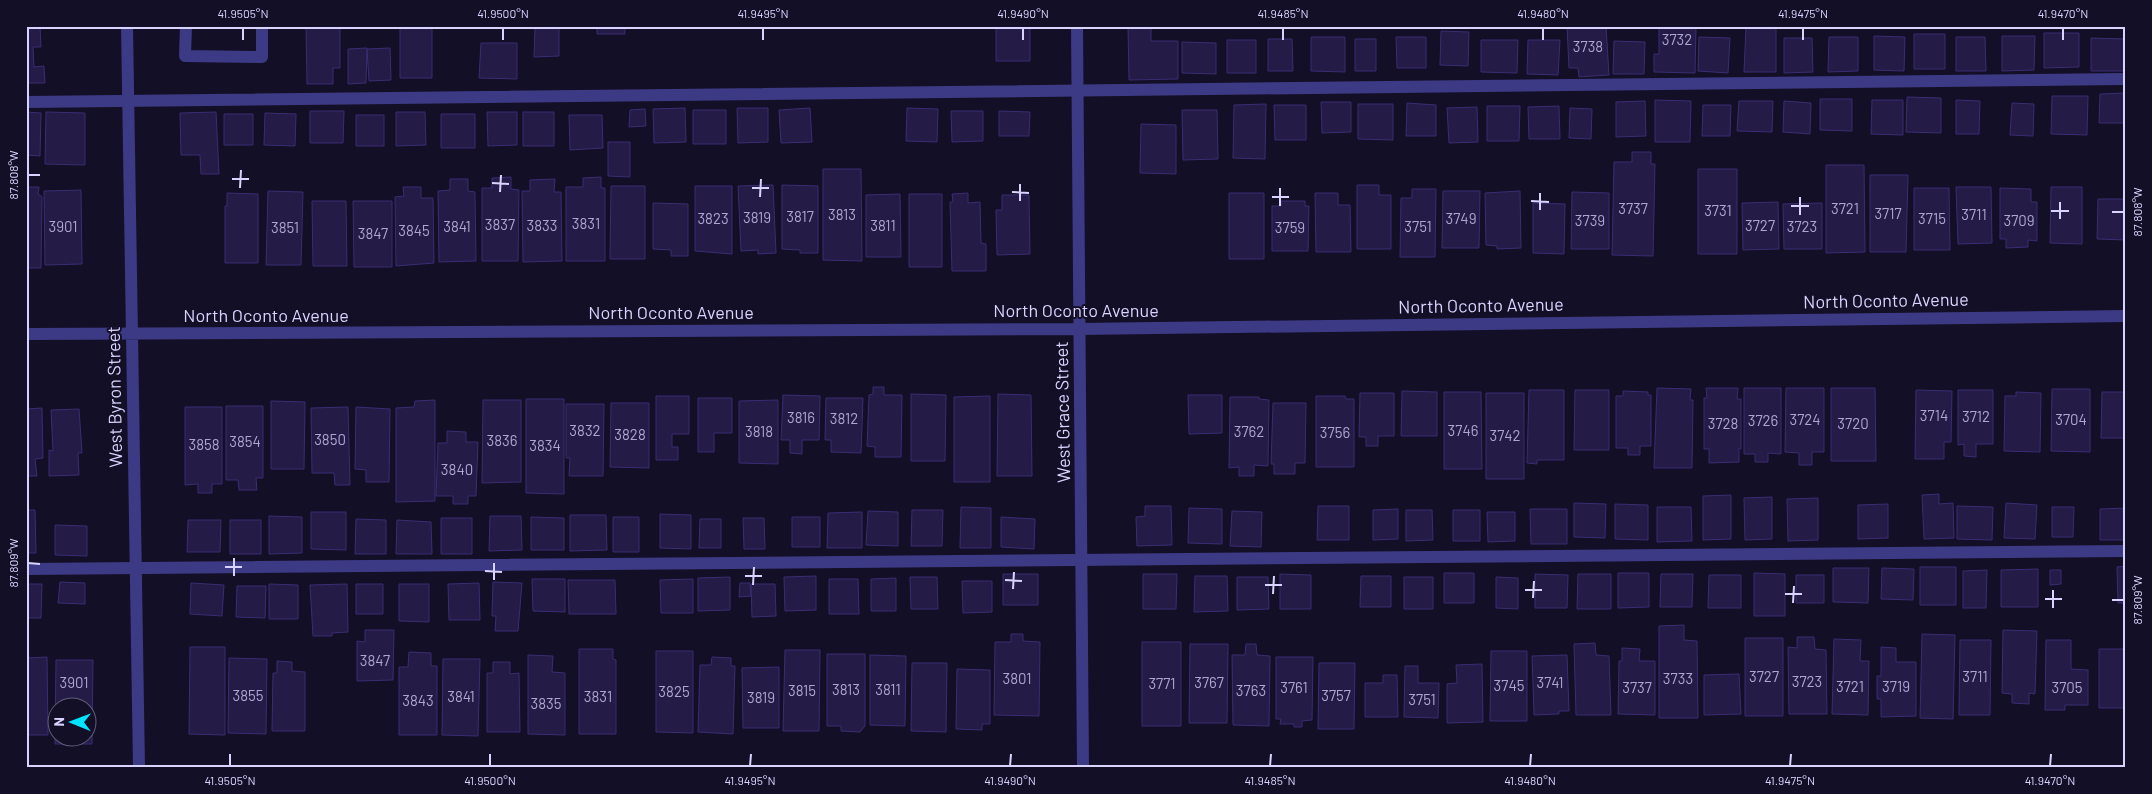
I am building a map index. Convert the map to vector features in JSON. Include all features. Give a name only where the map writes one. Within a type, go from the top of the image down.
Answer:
[{"type":"street","name":"West Byron Street","points":[[127,26],[139,768]]},
{"type":"street","points":[[186,26],[186,56],[262,57],[262,26]]},
{"type":"street","name":"West Grace Street","points":[[1077,26],[1083,768]]},
{"type":"street","points":[[26,102],[2126,79]]},
{"type":"street","name":"North Oconto Avenue","points":[[26,334],[1079,329],[2126,316]]},
{"type":"street","points":[[26,569],[2126,551]]},
{"type":"building","points":[[26,26],[40,26],[41,47],[33,47],[34,67],[44,66],[45,83],[26,83]]},
{"type":"building","points":[[306,26],[340,26],[340,68],[333,68],[333,84],[307,84]]},
{"type":"building","points":[[400,26],[432,26],[432,78],[400,78]]},
{"type":"building","points":[[597,26],[625,26],[625,34],[597,34]]},
{"type":"building","points":[[1128,26],[1151,26],[1151,41],[1178,41],[1178,79],[1129,80]]},
{"type":"building","points":[[1567,26],[1606,26],[1609,75],[1579,77],[1578,68],[1569,68]]},
{"type":"building","points":[[1659,26],[1696,26],[1695,73],[1654,72],[1654,54],[1659,54]]},
{"type":"building","points":[[1746,26],[1776,26],[1776,72],[1744,72]]},
{"type":"building","points":[[535,27],[559,27],[559,56],[534,57]]},
{"type":"building","points":[[996,28],[1030,28],[1030,61],[996,61]]},
{"type":"building","points":[[1441,31],[1469,32],[1468,66],[1440,65]]},
{"type":"building","points":[[2044,33],[2079,33],[2079,67],[2044,68]]},
{"type":"building","points":[[1914,34],[1945,34],[1945,69],[1914,69]]},
{"type":"building","points":[[1874,36],[1905,37],[1904,71],[1874,70]]},
{"type":"building","points":[[2002,36],[2035,36],[2034,70],[2002,71]]},
{"type":"building","points":[[1311,37],[1345,37],[1345,72],[1311,71]]},
{"type":"building","points":[[1396,37],[1426,37],[1426,68],[1397,68]]},
{"type":"building","points":[[1699,37],[1730,38],[1728,73],[1698,71]]},
{"type":"building","points":[[1829,37],[1858,37],[1858,71],[1828,72]]},
{"type":"building","points":[[1956,37],[1985,37],[1986,71],[1956,71]]},
{"type":"building","points":[[1784,38],[1812,38],[1813,72],[1784,73]]},
{"type":"building","points":[[2091,38],[2126,39],[2126,71],[2091,71]]},
{"type":"building","points":[[1268,39],[1292,39],[1293,71],[1268,71]]},
{"type":"building","points":[[1355,39],[1376,39],[1376,71],[1355,71]]},
{"type":"building","points":[[1227,40],[1256,40],[1256,73],[1227,73]]},
{"type":"building","points":[[1481,40],[1518,40],[1517,73],[1481,72]]},
{"type":"building","points":[[1528,40],[1560,40],[1558,75],[1527,74]]},
{"type":"building","points":[[1614,41],[1645,42],[1644,74],[1613,74]]},
{"type":"building","points":[[1182,42],[1216,43],[1216,74],[1182,73]]},
{"type":"building","points":[[481,43],[517,43],[517,79],[479,78]]},
{"type":"building","points":[[367,48],[366,83],[348,84],[348,49]]},
{"type":"building","points":[[390,48],[391,80],[369,81],[367,49]]},
{"type":"building","points":[[2126,93],[2126,123],[2099,123],[2100,94]]},
{"type":"building","points":[[2052,96],[2088,96],[2087,135],[2051,134]]},
{"type":"building","points":[[1907,97],[1941,98],[1941,133],[1906,132]]},
{"type":"building","points":[[1820,99],[1852,99],[1852,131],[1820,130]]},
{"type":"building","points":[[1655,100],[1691,101],[1690,142],[1655,142]]},
{"type":"building","points":[[1872,100],[1903,100],[1903,135],[1871,134]]},
{"type":"building","points":[[1956,100],[1980,101],[1979,134],[1956,134]]},
{"type":"building","points":[[1645,101],[1646,136],[1616,137],[1616,102]]},
{"type":"building","points":[[1739,101],[1773,101],[1772,132],[1737,131]]},
{"type":"building","points":[[1784,101],[1811,103],[1810,134],[1783,132]]},
{"type":"building","points":[[1321,102],[1351,102],[1351,132],[1322,133]]},
{"type":"building","points":[[1407,103],[1436,105],[1436,136],[1406,136]]},
{"type":"building","points":[[2012,103],[2034,104],[2033,136],[2010,135]]},
{"type":"building","points":[[1266,104],[1265,159],[1233,158],[1234,105]]},
{"type":"building","points":[[1358,104],[1393,104],[1393,140],[1358,139]]},
{"type":"building","points":[[1274,105],[1306,105],[1306,140],[1275,140]]},
{"type":"building","points":[[1703,105],[1731,105],[1730,136],[1702,136]]},
{"type":"building","points":[[1487,106],[1520,106],[1519,141],[1487,141]]},
{"type":"building","points":[[1559,106],[1560,139],[1529,139],[1528,107]]},
{"type":"building","points":[[1477,107],[1478,142],[1449,143],[1447,108]]},
{"type":"building","points":[[685,108],[686,142],[654,143],[653,109]]},
{"type":"building","points":[[737,108],[768,108],[768,142],[738,143]]},
{"type":"building","points":[[810,108],[812,142],[781,143],[779,110]]},
{"type":"building","points":[[907,108],[938,109],[937,142],[906,141]]},
{"type":"building","points":[[1570,108],[1592,109],[1591,139],[1569,138]]},
{"type":"building","points":[[645,109],[646,126],[629,127],[630,110]]},
{"type":"building","points":[[693,110],[726,110],[726,144],[693,144]]},
{"type":"building","points":[[1182,110],[1217,110],[1218,159],[1183,160]]},
{"type":"building","points":[[310,111],[344,111],[343,143],[310,143]]},
{"type":"building","points":[[951,111],[983,111],[983,141],[952,142]]},
{"type":"building","points":[[999,111],[1030,112],[1029,136],[999,136]]},
{"type":"building","points":[[26,112],[41,113],[40,156],[26,155]]},
{"type":"building","points":[[46,112],[85,113],[85,165],[45,164]]},
{"type":"building","points":[[216,112],[219,174],[201,174],[200,155],[181,155],[180,113]]},
{"type":"building","points":[[396,112],[425,112],[426,145],[396,146]]},
{"type":"building","points":[[487,112],[517,112],[517,145],[488,146]]},
{"type":"building","points":[[523,112],[554,112],[554,146],[523,146]]},
{"type":"building","points":[[265,113],[296,114],[295,146],[264,145]]},
{"type":"building","points":[[224,114],[253,114],[253,145],[224,145]]},
{"type":"building","points":[[441,114],[475,114],[475,148],[441,148]]},
{"type":"building","points":[[356,115],[384,115],[384,146],[356,146]]},
{"type":"building","points":[[569,115],[602,115],[603,148],[570,150]]},
{"type":"building","points":[[1141,124],[1176,125],[1176,174],[1140,173]]},
{"type":"building","points":[[608,142],[630,142],[630,177],[608,176]]},
{"type":"building","points":[[1632,152],[1651,152],[1651,164],[1655,164],[1653,256],[1612,255],[1614,162],[1632,162]]},
{"type":"building","points":[[1826,165],[1864,165],[1865,252],[1826,253]]},
{"type":"building","points":[[823,169],[861,169],[862,261],[823,260]]},
{"type":"building","points":[[1698,169],[1737,169],[1737,254],[1698,254]]},
{"type":"building","points":[[1870,175],[1908,175],[1906,252],[1870,252]]},
{"type":"building","points":[[511,177],[511,189],[519,190],[518,261],[482,261],[482,188],[492,188],[492,178]]},
{"type":"building","points":[[601,177],[601,188],[605,188],[605,261],[566,261],[566,187],[583,187],[583,178]]},
{"type":"building","points":[[450,179],[468,179],[468,191],[475,192],[476,261],[439,262],[438,191],[450,190]]},
{"type":"building","points":[[555,179],[554,192],[561,192],[562,261],[523,262],[522,191],[530,191],[530,180]]},
{"type":"building","points":[[773,185],[776,253],[758,254],[758,250],[741,251],[738,186]]},
{"type":"building","points":[[782,185],[818,186],[818,253],[800,253],[800,250],[782,249]]},
{"type":"building","points":[[1357,185],[1379,185],[1379,195],[1391,195],[1391,249],[1357,249]]},
{"type":"building","points":[[611,186],[645,186],[645,259],[610,259]]},
{"type":"building","points":[[695,186],[732,186],[732,254],[695,251]]},
{"type":"building","points":[[26,187],[39,187],[38,194],[42,197],[41,268],[26,268]]},
{"type":"building","points":[[403,187],[421,187],[421,198],[433,198],[434,263],[396,266],[395,197],[404,196]]},
{"type":"building","points":[[1956,187],[1991,187],[1992,243],[1958,244]]},
{"type":"building","points":[[2051,187],[2082,187],[2082,244],[2050,243]]},
{"type":"building","points":[[1914,188],[1949,188],[1950,250],[1914,250]]},
{"type":"building","points":[[2000,188],[2031,189],[2031,202],[2037,202],[2037,241],[2028,240],[2028,247],[2006,248],[2006,239],[2000,239]]},
{"type":"building","points":[[1412,189],[1436,189],[1435,257],[1400,257],[1401,198],[1412,198]]},
{"type":"building","points":[[81,190],[82,264],[45,265],[44,191]]},
{"type":"building","points":[[268,191],[303,192],[301,265],[266,265]]},
{"type":"building","points":[[1443,191],[1480,191],[1479,248],[1442,248]]},
{"type":"building","points":[[1520,191],[1521,248],[1497,249],[1497,246],[1486,245],[1485,193]]},
{"type":"building","points":[[1572,192],[1609,193],[1609,249],[1571,249]]},
{"type":"building","points":[[227,193],[258,194],[258,263],[225,263],[225,206],[227,206]]},
{"type":"building","points":[[968,193],[968,203],[980,202],[981,243],[986,244],[986,271],[952,271],[950,202],[953,202],[952,194]]},
{"type":"building","points":[[1229,193],[1264,193],[1264,259],[1229,259]]},
{"type":"building","points":[[1315,193],[1338,193],[1338,205],[1350,205],[1351,252],[1316,252]]},
{"type":"building","points":[[900,194],[901,257],[866,257],[866,195]]},
{"type":"building","points":[[909,194],[942,194],[942,267],[909,267]]},
{"type":"building","points":[[1002,195],[1029,195],[1030,254],[997,255],[996,210],[1002,210]]},
{"type":"building","points":[[2098,199],[2126,199],[2126,240],[2097,239]]},
{"type":"building","points":[[312,201],[346,201],[347,266],[313,266]]},
{"type":"building","points":[[353,201],[392,201],[392,267],[354,267]]},
{"type":"building","points":[[1281,201],[1305,201],[1305,206],[1309,206],[1308,251],[1272,251],[1272,206],[1281,206]]},
{"type":"building","points":[[1778,202],[1779,249],[1743,250],[1742,203]]},
{"type":"building","points":[[653,203],[688,204],[688,256],[671,256],[671,250],[653,249]]},
{"type":"building","points":[[1533,203],[1565,204],[1564,254],[1533,253]]},
{"type":"building","points":[[1822,203],[1822,249],[1784,249],[1783,204]]},
{"type":"building","points":[[873,387],[884,387],[884,395],[902,395],[901,457],[875,457],[875,447],[867,446],[869,395],[873,394]]},
{"type":"building","points":[[1657,388],[1691,389],[1690,400],[1693,400],[1692,468],[1654,468]]},
{"type":"building","points":[[1706,388],[1738,388],[1737,399],[1741,399],[1741,449],[1739,448],[1739,462],[1709,463],[1709,449],[1704,449],[1704,398],[1707,398]]},
{"type":"building","points":[[1744,388],[1781,388],[1781,454],[1768,453],[1768,462],[1755,462],[1755,454],[1744,454]]},
{"type":"building","points":[[1786,388],[1824,388],[1824,452],[1812,452],[1812,465],[1799,465],[1799,453],[1785,452]]},
{"type":"building","points":[[1831,388],[1875,388],[1876,461],[1831,461]]},
{"type":"building","points":[[2052,389],[2090,389],[2090,452],[2051,451]]},
{"type":"building","points":[[1529,390],[1564,390],[1564,460],[1537,460],[1537,464],[1527,463]]},
{"type":"building","points":[[1575,390],[1609,390],[1609,450],[1574,450]]},
{"type":"building","points":[[1916,390],[1952,391],[1951,442],[1944,442],[1944,459],[1915,459]]},
{"type":"building","points":[[1958,390],[1993,390],[1993,444],[1976,444],[1976,457],[1964,456],[1964,444],[1958,445]]},
{"type":"building","points":[[1402,391],[1437,392],[1437,436],[1401,436]]},
{"type":"building","points":[[1623,391],[1648,392],[1648,395],[1651,395],[1651,446],[1640,446],[1640,455],[1628,455],[1628,448],[1616,448],[1616,396],[1623,396]]},
{"type":"building","points":[[1444,392],[1481,392],[1482,469],[1444,469]]},
{"type":"building","points":[[2016,392],[2041,393],[2040,452],[2004,451],[2005,396],[2016,396]]},
{"type":"building","points":[[2102,392],[2126,392],[2126,438],[2101,438]]},
{"type":"building","points":[[1360,393],[1394,393],[1394,436],[1378,436],[1378,446],[1366,446],[1366,437],[1359,437]]},
{"type":"building","points":[[1486,393],[1524,393],[1524,479],[1486,479]]},
{"type":"building","points":[[911,394],[946,395],[945,461],[911,461]]},
{"type":"building","points":[[998,394],[1031,395],[1032,476],[997,476]]},
{"type":"building","points":[[783,395],[820,396],[819,440],[802,440],[802,454],[790,453],[790,440],[781,440]]},
{"type":"building","points":[[1188,395],[1222,395],[1222,433],[1189,434]]},
{"type":"building","points":[[656,396],[689,396],[689,434],[672,434],[672,447],[678,447],[678,460],[656,460]]},
{"type":"building","points":[[990,396],[990,482],[954,482],[954,397]]},
{"type":"building","points":[[1316,396],[1345,396],[1346,399],[1354,399],[1354,467],[1316,467]]},
{"type":"building","points":[[1230,397],[1259,397],[1259,399],[1269,400],[1268,466],[1254,465],[1254,476],[1239,476],[1239,467],[1229,468]]},
{"type":"building","points":[[698,398],[732,398],[732,433],[714,433],[714,452],[698,452]]},
{"type":"building","points":[[826,398],[863,398],[861,453],[831,452],[831,440],[825,440]]},
{"type":"building","points":[[526,399],[564,399],[564,494],[526,493]]},
{"type":"building","points":[[435,400],[435,501],[396,502],[396,408],[414,407],[415,401]]},
{"type":"building","points":[[483,400],[521,400],[521,482],[482,483]]},
{"type":"building","points":[[778,400],[778,464],[739,463],[739,401]]},
{"type":"building","points":[[271,401],[305,402],[304,469],[271,469]]},
{"type":"building","points":[[611,403],[649,403],[649,468],[610,467]]},
{"type":"building","points":[[1273,403],[1306,403],[1305,463],[1295,463],[1295,474],[1274,474],[1274,464],[1271,464]]},
{"type":"building","points":[[566,404],[604,404],[603,476],[569,476],[570,458],[566,458]]},
{"type":"building","points":[[226,406],[263,406],[263,478],[256,478],[257,490],[239,490],[238,480],[226,480]]},
{"type":"building","points":[[185,407],[222,407],[222,484],[212,484],[212,493],[198,493],[198,484],[185,485]]},
{"type":"building","points":[[348,407],[350,485],[335,485],[334,473],[312,473],[311,408]]},
{"type":"building","points":[[356,407],[390,409],[389,482],[366,482],[366,470],[355,469]]},
{"type":"building","points":[[42,408],[43,458],[35,459],[37,476],[26,476],[26,409]]},
{"type":"building","points":[[79,409],[82,453],[78,453],[79,475],[49,476],[49,450],[53,451],[51,410]]},
{"type":"building","points":[[447,431],[466,432],[466,442],[478,442],[476,496],[468,496],[468,504],[453,504],[453,496],[436,496],[438,443],[447,443]]},
{"type":"building","points":[[1939,494],[1939,504],[1953,503],[1954,538],[1924,539],[1922,495]]},
{"type":"building","points":[[1731,495],[1731,539],[1703,540],[1703,496]]},
{"type":"building","points":[[1772,497],[1772,539],[1745,540],[1744,498]]},
{"type":"building","points":[[1818,498],[1818,540],[1788,541],[1787,499]]},
{"type":"building","points":[[1574,503],[1606,504],[1605,538],[1574,537]]},
{"type":"building","points":[[2006,503],[2037,505],[2035,539],[2004,538]]},
{"type":"building","points":[[1615,504],[1648,505],[1648,540],[1615,539]]},
{"type":"building","points":[[1888,504],[1888,538],[1858,539],[1858,505]]},
{"type":"building","points":[[1145,506],[1171,506],[1172,545],[1137,546],[1136,517],[1145,516]]},
{"type":"building","points":[[1318,506],[1349,506],[1349,540],[1317,540]]},
{"type":"building","points":[[1957,506],[1993,507],[1992,540],[1957,539]]},
{"type":"building","points":[[961,507],[991,508],[991,548],[960,548]]},
{"type":"building","points":[[1657,507],[1691,507],[1692,541],[1657,542]]},
{"type":"building","points":[[2052,507],[2074,507],[2073,537],[2052,537]]},
{"type":"building","points":[[1189,508],[1222,509],[1222,544],[1188,543]]},
{"type":"building","points":[[2126,508],[2126,540],[2100,540],[2100,509]]},
{"type":"building","points":[[1398,509],[1398,539],[1373,540],[1373,510]]},
{"type":"building","points":[[1530,509],[1567,509],[1567,544],[1531,544]]},
{"type":"building","points":[[26,510],[35,510],[36,553],[26,553]]},
{"type":"building","points":[[912,510],[943,510],[942,546],[911,546]]},
{"type":"building","points":[[1406,510],[1432,510],[1433,540],[1406,541]]},
{"type":"building","points":[[1453,510],[1480,510],[1480,541],[1453,541]]},
{"type":"building","points":[[868,511],[898,512],[898,546],[866,545]]},
{"type":"building","points":[[1232,511],[1262,512],[1261,547],[1230,546]]},
{"type":"building","points":[[311,512],[346,512],[346,550],[311,549]]},
{"type":"building","points":[[862,512],[862,548],[827,548],[828,513]]},
{"type":"building","points":[[1487,512],[1515,512],[1515,541],[1488,542]]},
{"type":"building","points":[[660,514],[691,515],[691,549],[660,548]]},
{"type":"building","points":[[570,515],[606,515],[607,550],[570,551]]},
{"type":"building","points":[[269,516],[302,517],[302,553],[269,554]]},
{"type":"building","points":[[490,516],[521,516],[522,550],[489,551]]},
{"type":"building","points":[[531,517],[564,518],[564,550],[531,550]]},
{"type":"building","points":[[613,517],[639,517],[639,552],[613,552]]},
{"type":"building","points":[[792,517],[820,517],[820,547],[792,547]]},
{"type":"building","points":[[1001,517],[1035,519],[1034,549],[1001,547]]},
{"type":"building","points":[[441,518],[472,518],[472,554],[441,554]]},
{"type":"building","points":[[743,518],[764,518],[765,549],[744,549]]},
{"type":"building","points":[[356,519],[386,520],[386,554],[355,554]]},
{"type":"building","points":[[700,519],[721,519],[721,548],[699,548]]},
{"type":"building","points":[[188,520],[221,520],[220,552],[187,552]]},
{"type":"building","points":[[230,520],[261,520],[261,554],[230,554]]},
{"type":"building","points":[[397,520],[431,522],[432,554],[396,554]]},
{"type":"building","points":[[55,525],[87,526],[87,556],[55,555]]},
{"type":"building","points":[[2126,566],[2126,603],[2118,603],[2117,567]]},
{"type":"building","points":[[1920,567],[1956,567],[1956,605],[1920,605]]},
{"type":"building","points":[[1833,568],[1869,568],[1868,603],[1833,602]]},
{"type":"building","points":[[1882,568],[1914,569],[1913,600],[1881,599]]},
{"type":"building","points":[[2038,569],[2038,607],[2001,607],[2001,570]]},
{"type":"building","points":[[1987,570],[1986,608],[1963,608],[1963,571]]},
{"type":"building","points":[[2050,570],[2061,570],[2061,584],[2050,585]]},
{"type":"building","points":[[1444,573],[1474,573],[1474,603],[1444,603]]},
{"type":"building","points":[[1618,573],[1649,573],[1649,607],[1618,608]]},
{"type":"building","points":[[1754,573],[1785,574],[1785,616],[1754,616]]},
{"type":"building","points":[[1003,574],[1038,574],[1038,605],[1003,605]]},
{"type":"building","points":[[1143,574],[1177,574],[1176,609],[1143,609]]},
{"type":"building","points":[[1280,574],[1311,575],[1311,609],[1280,609]]},
{"type":"building","points":[[1535,574],[1568,575],[1567,608],[1535,608]]},
{"type":"building","points":[[1578,574],[1611,574],[1611,609],[1577,609]]},
{"type":"building","points":[[1661,574],[1693,574],[1692,607],[1660,607]]},
{"type":"building","points":[[1709,575],[1741,575],[1741,608],[1708,608]]},
{"type":"building","points":[[1796,575],[1824,575],[1824,603],[1796,603]]},
{"type":"building","points":[[816,576],[816,610],[785,611],[784,577]]},
{"type":"building","points":[[1195,576],[1227,576],[1228,611],[1194,612]]},
{"type":"building","points":[[1361,576],[1391,576],[1391,607],[1360,607]]},
{"type":"building","points":[[730,577],[730,610],[698,611],[698,578]]},
{"type":"building","points":[[910,577],[937,577],[938,609],[911,609]]},
{"type":"building","points":[[1237,577],[1268,577],[1269,609],[1237,610]]},
{"type":"building","points":[[1404,577],[1433,577],[1433,609],[1404,609]]},
{"type":"building","points":[[1496,577],[1518,578],[1518,609],[1496,608]]},
{"type":"building","points":[[896,578],[896,611],[871,611],[871,579]]},
{"type":"building","points":[[532,579],[565,579],[565,612],[533,611]]},
{"type":"building","points":[[693,579],[693,613],[661,613],[660,580]]},
{"type":"building","points":[[829,579],[858,579],[859,614],[829,614]]},
{"type":"building","points":[[568,580],[615,580],[616,614],[569,614]]},
{"type":"building","points":[[962,581],[992,581],[992,612],[963,613]]},
{"type":"building","points":[[60,582],[85,583],[85,604],[58,603]]},
{"type":"building","points":[[493,582],[522,583],[518,631],[495,631],[496,616],[492,616]]},
{"type":"building","points":[[191,583],[224,585],[222,616],[190,614]]},
{"type":"building","points":[[479,583],[480,620],[449,620],[448,584]]},
{"type":"building","points":[[740,583],[750,583],[751,596],[739,597]]},
{"type":"building","points":[[26,584],[42,584],[41,618],[26,618]]},
{"type":"building","points":[[269,584],[298,585],[298,619],[269,619]]},
{"type":"building","points":[[347,584],[348,632],[332,633],[332,636],[313,636],[310,585]]},
{"type":"building","points":[[356,584],[383,584],[383,614],[356,614]]},
{"type":"building","points":[[399,584],[429,584],[429,622],[399,621]]},
{"type":"building","points":[[751,584],[775,584],[776,616],[752,617]]},
{"type":"building","points":[[237,586],[266,586],[265,618],[236,617]]},
{"type":"building","points":[[1684,625],[1684,640],[1697,641],[1698,718],[1659,718],[1659,626]]},
{"type":"building","points":[[365,630],[394,630],[393,680],[357,681],[357,641],[365,642]]},
{"type":"building","points":[[2003,630],[2037,631],[2035,694],[2029,693],[2029,704],[2012,703],[2012,694],[2002,693]]},
{"type":"building","points":[[1011,634],[1023,634],[1023,641],[1040,642],[1039,716],[994,715],[995,642],[1011,642]]},
{"type":"building","points":[[1922,634],[1955,635],[1953,719],[1920,718]]},
{"type":"building","points":[[1797,637],[1814,637],[1815,649],[1826,650],[1827,714],[1789,714],[1788,647],[1797,648]]},
{"type":"building","points":[[1745,638],[1783,638],[1783,716],[1745,716]]},
{"type":"building","points":[[1834,639],[1861,640],[1860,661],[1869,661],[1868,715],[1832,714]]},
{"type":"building","points":[[1960,640],[1991,640],[1990,715],[1959,715]]},
{"type":"building","points":[[2046,640],[2071,640],[2071,669],[2088,670],[2088,705],[2065,705],[2065,710],[2045,710]]},
{"type":"building","points":[[1142,642],[1181,642],[1181,726],[1142,726]]},
{"type":"building","points":[[1595,643],[1596,655],[1609,656],[1611,715],[1576,715],[1574,644]]},
{"type":"building","points":[[1190,644],[1228,644],[1227,723],[1189,723]]},
{"type":"building","points":[[1246,644],[1256,644],[1257,655],[1270,656],[1269,726],[1233,725],[1232,655],[1245,655]]},
{"type":"building","points":[[190,647],[225,647],[225,735],[189,734]]},
{"type":"building","points":[[1881,647],[1896,648],[1896,662],[1916,662],[1916,716],[1881,717],[1881,699],[1877,699],[1877,676],[1881,676]]},
{"type":"building","points":[[1622,648],[1640,649],[1639,661],[1655,661],[1655,715],[1618,714],[1619,661],[1622,661]]},
{"type":"building","points":[[579,649],[613,649],[613,659],[616,660],[616,734],[579,734]]},
{"type":"building","points":[[2099,649],[2126,649],[2126,708],[2099,708]]},
{"type":"building","points":[[785,650],[820,650],[819,731],[783,731]]},
{"type":"building","points":[[656,651],[693,651],[693,733],[656,732]]},
{"type":"building","points":[[1491,651],[1527,651],[1527,721],[1490,721]]},
{"type":"building","points":[[409,652],[431,653],[431,666],[437,666],[437,735],[399,735],[399,667],[408,667]]},
{"type":"building","points":[[827,654],[865,654],[865,726],[860,732],[841,731],[841,726],[827,726]]},
{"type":"building","points":[[528,655],[553,656],[552,672],[565,673],[565,735],[528,734]]},
{"type":"building","points":[[870,655],[906,656],[905,726],[870,725]]},
{"type":"building","points":[[1567,655],[1569,711],[1559,711],[1559,714],[1534,715],[1532,656]]},
{"type":"building","points":[[47,657],[48,735],[26,735],[26,658]]},
{"type":"building","points":[[712,657],[731,658],[731,666],[735,666],[733,734],[698,732],[700,665],[711,665]]},
{"type":"building","points":[[1276,657],[1313,657],[1312,720],[1302,721],[1302,727],[1294,727],[1294,724],[1280,724],[1281,719],[1276,719]]},
{"type":"building","points":[[229,658],[267,659],[266,734],[228,733]]},
{"type":"building","points":[[443,659],[480,659],[478,736],[442,735]]},
{"type":"building","points":[[56,660],[93,660],[93,696],[56,696]]},
{"type":"building","points":[[277,661],[292,662],[292,671],[305,672],[305,731],[272,731],[273,673],[277,673]]},
{"type":"building","points":[[493,662],[510,662],[510,674],[519,673],[520,732],[487,732],[487,673],[493,673]]},
{"type":"building","points":[[912,663],[947,663],[946,732],[911,731]]},
{"type":"building","points":[[1319,663],[1355,663],[1354,729],[1318,729]]},
{"type":"building","points":[[1482,664],[1483,722],[1447,723],[1447,684],[1457,683],[1456,665]]},
{"type":"building","points":[[1405,666],[1418,666],[1418,683],[1439,683],[1438,718],[1404,717]]},
{"type":"building","points":[[779,667],[779,728],[743,728],[742,668]]},
{"type":"building","points":[[957,669],[990,670],[990,724],[982,724],[982,730],[956,729]]},
{"type":"building","points":[[1739,674],[1741,714],[1704,715],[1704,675]]},
{"type":"building","points":[[1383,675],[1397,675],[1398,717],[1365,717],[1365,683],[1383,683]]}]
